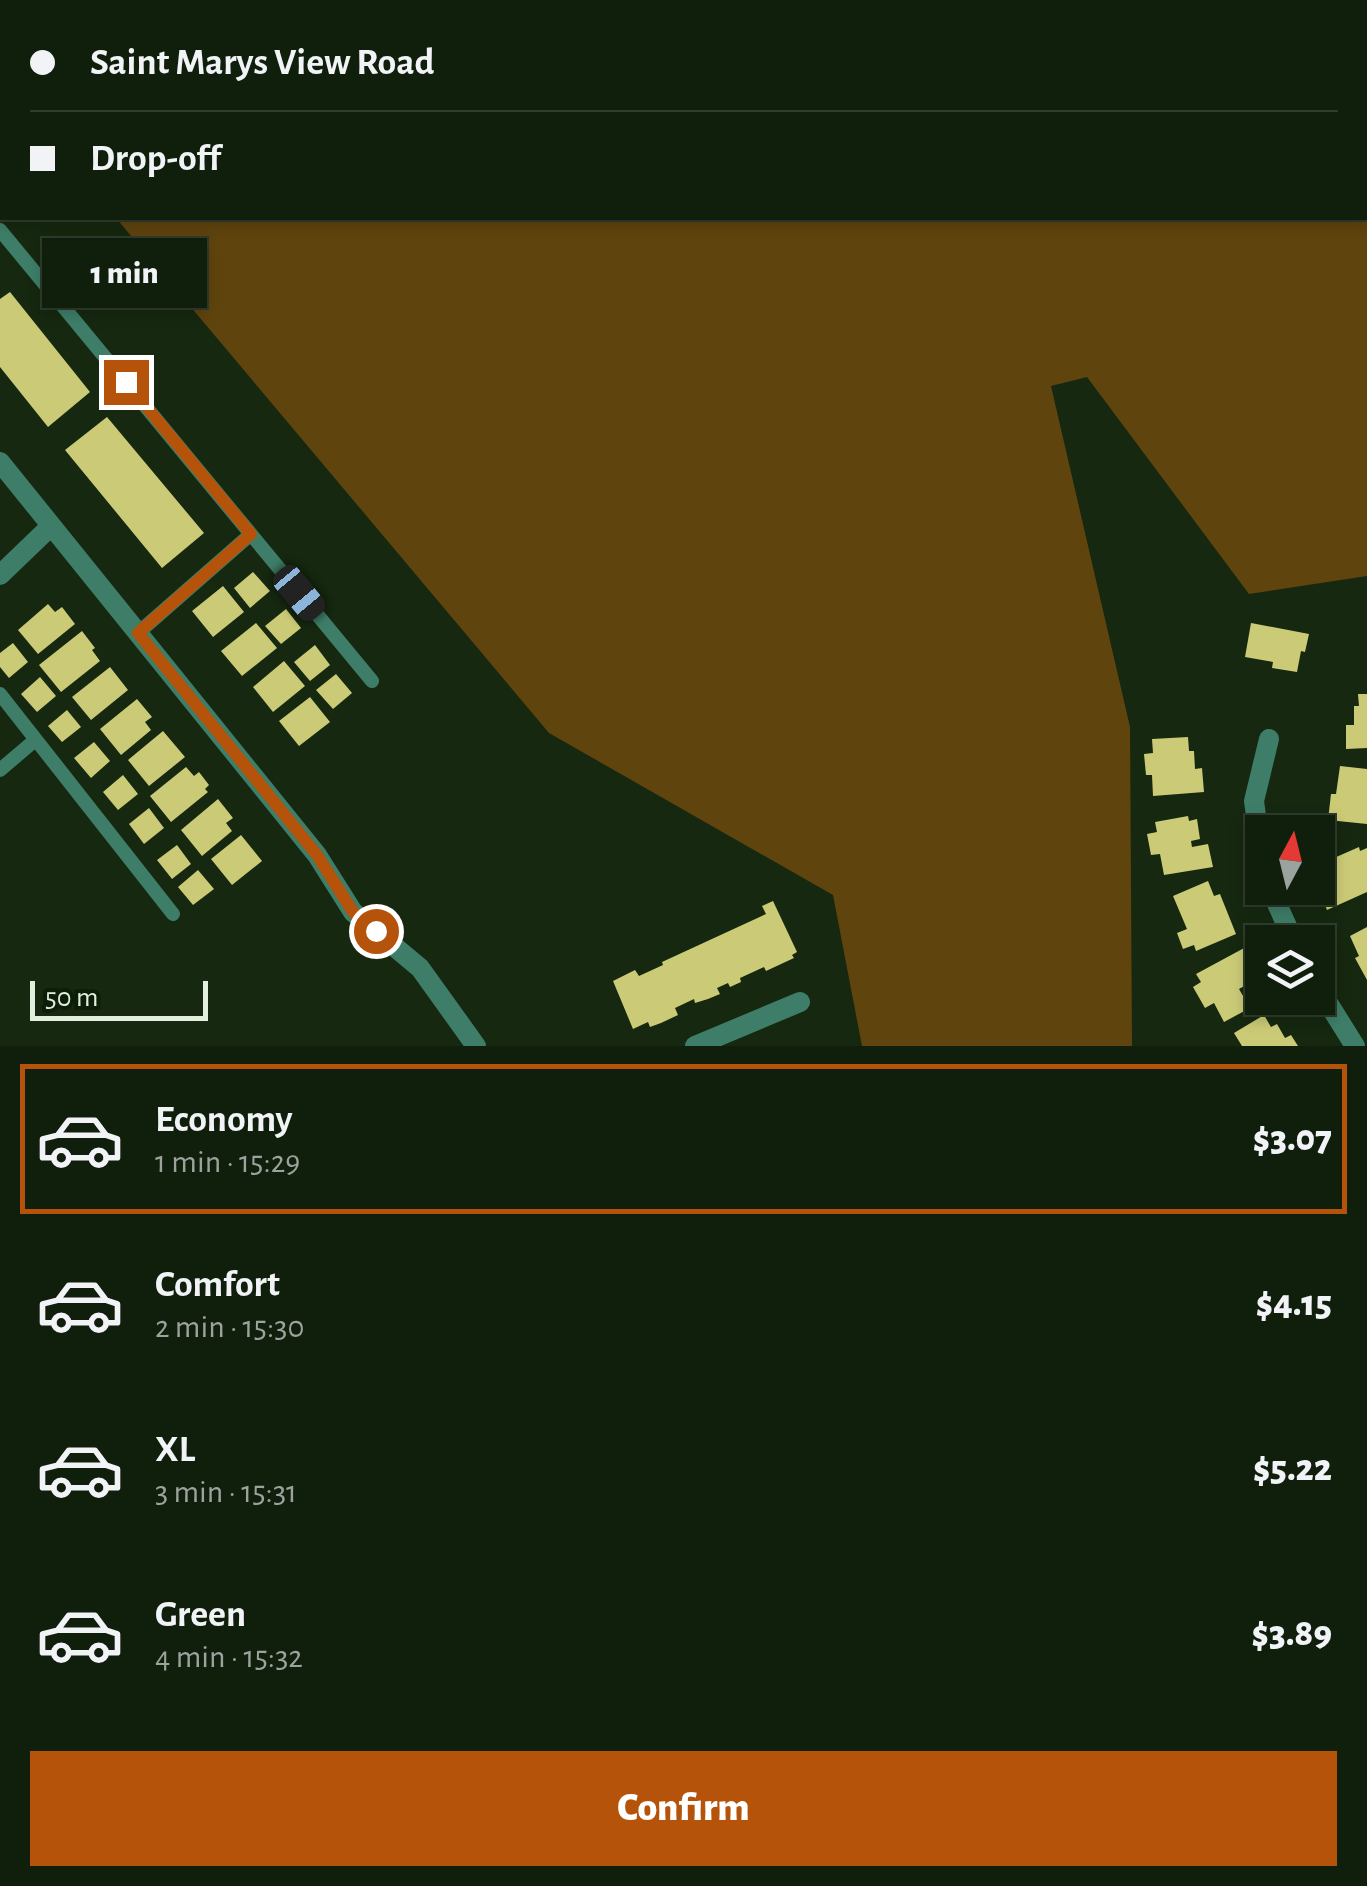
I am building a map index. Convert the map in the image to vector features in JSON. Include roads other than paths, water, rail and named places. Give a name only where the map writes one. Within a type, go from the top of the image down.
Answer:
[{"type":"street","points":[[0,462],[317,855],[353,912],[420,968],[476,1046]]},
{"type":"street","points":[[0,575],[51,526]]},
{"type":"street","points":[[1256,815],[1254,802],[1270,739]]},
{"type":"street","points":[[696,1046],[800,1002]]},
{"type":"street","points":[[1335,1014],[1355,1046]]},
{"type":"lane","points":[[0,230],[372,680]]},
{"type":"lane","points":[[138,633],[251,534]]},
{"type":"lane","points":[[0,694],[173,914]]},
{"type":"lane","points":[[0,770],[34,741]]}]
